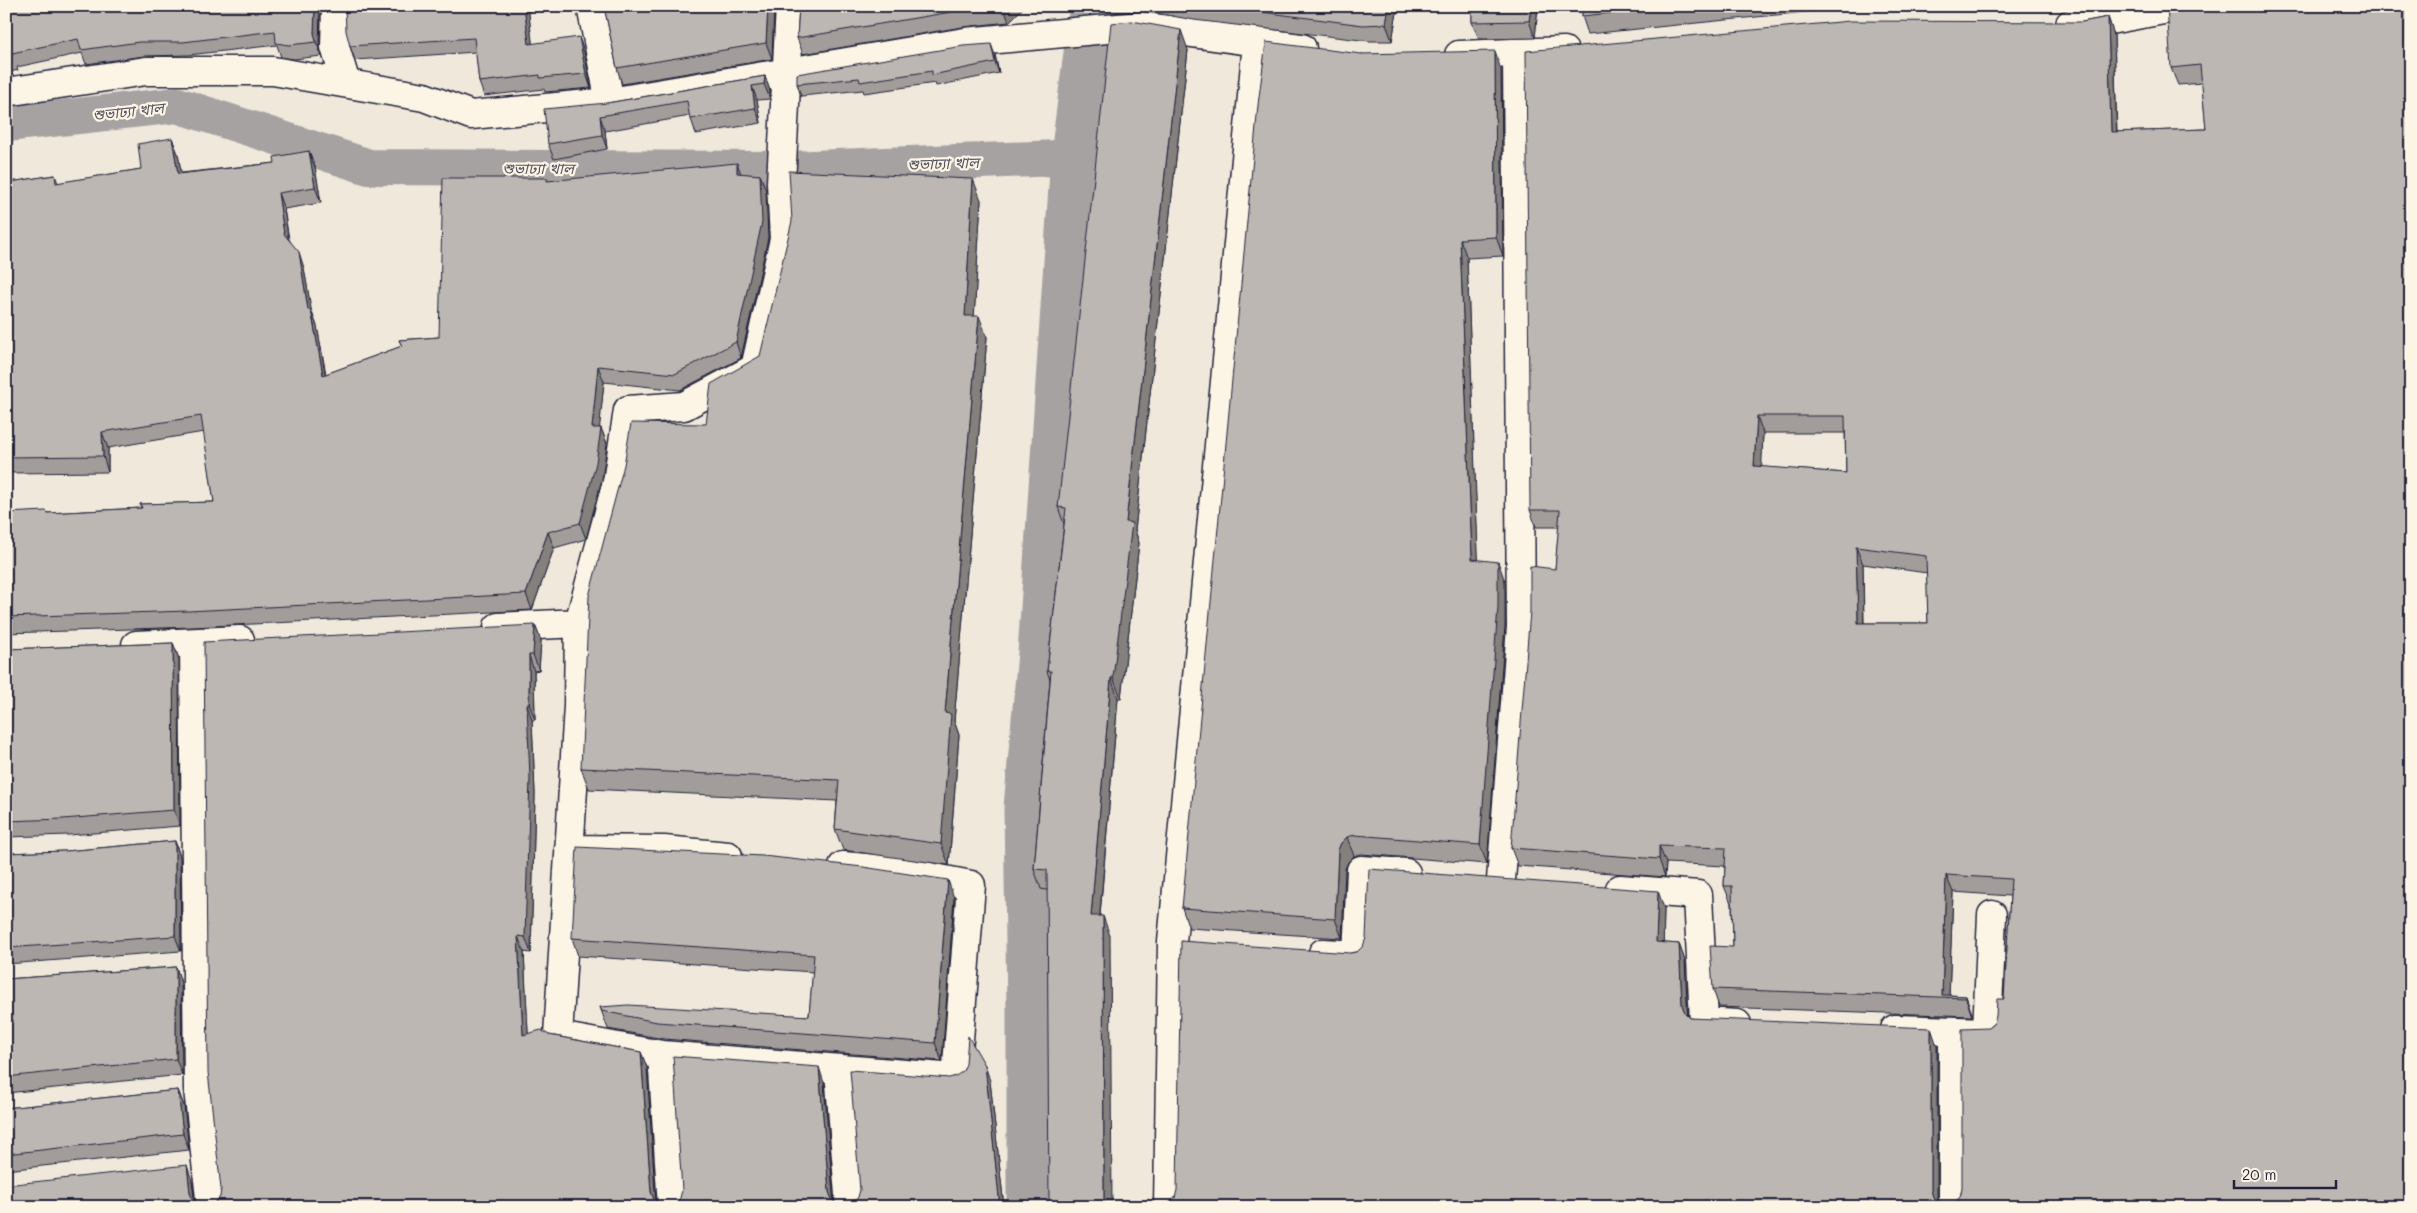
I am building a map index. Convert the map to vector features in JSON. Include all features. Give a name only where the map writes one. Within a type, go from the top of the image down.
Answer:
[{"type":"street","points":[[336,6],[335,47],[346,83]]},
{"type":"street","points":[[592,6],[610,102]]},
{"type":"street","points":[[790,6],[785,73],[781,183],[784,239],[754,368],[684,406],[628,410],[617,482],[579,623],[578,706],[558,1036],[662,1055],[956,1078],[971,884],[898,871],[820,864]]},
{"type":"street","points":[[2049,24],[2088,24],[2185,6]]},
{"type":"street","points":[[6,92],[146,71],[274,71],[424,97],[471,115],[610,102],[964,42],[1140,26],[1331,52]]},
{"type":"street","points":[[1168,1207],[1172,942],[1257,43]]},
{"type":"street","points":[[1438,55],[1517,54],[1591,49]]},
{"type":"street","points":[[1501,880],[1521,627],[1517,54]]},
{"type":"street","points":[[470,628],[579,623]]},
{"type":"street","points":[[115,645],[263,639]]},
{"type":"street","points":[[194,643],[198,1089],[211,1207]]},
{"type":"street","points":[[167,843],[196,840]]},
{"type":"street","points":[[569,849],[664,850],[752,858]]},
{"type":"street","points":[[1298,951],[1356,955],[1361,870],[1435,875]]},
{"type":"street","points":[[1473,878],[1530,882]]},
{"type":"street","points":[[1600,888],[1698,895],[1704,1022],[1764,1024]]},
{"type":"street","points":[[1873,1028],[1986,1032],[1992,915]]},
{"type":"street","points":[[1172,942],[1201,944]]},
{"type":"street","points":[[167,968],[196,966]]},
{"type":"street","points":[[1953,1030],[1953,1207]]},
{"type":"street","points":[[662,1055],[672,1207]]},
{"type":"street","points":[[839,1070],[850,1207]]},
{"type":"street","points":[[169,1092],[198,1089]]},
{"type":"street","points":[[178,1167],[206,1164]]},
{"type":"building","points":[[6,6],[315,6],[314,33],[316,42],[289,45],[276,43],[275,31],[183,42],[139,42],[81,50],[78,39],[12,53],[12,56],[6,58]]},
{"type":"building","points":[[345,6],[524,6],[529,44],[579,37],[586,74],[540,78],[540,75],[479,82],[474,38],[350,46],[346,31]]},
{"type":"building","points":[[604,6],[768,6],[766,43],[617,68]]},
{"type":"building","points":[[799,6],[1003,6],[957,11],[797,38]]},
{"type":"building","points":[[1215,6],[1389,6],[1386,24],[1363,25]]},
{"type":"building","points":[[1472,6],[1531,6],[1529,21],[1472,22]]},
{"type":"building","points":[[1583,6],[1681,6],[1582,16]]},
{"type":"building","points":[[2167,6],[2411,6],[2411,1207],[1167,1207],[1167,1204],[1175,1198],[1177,1190],[1181,941],[1357,952],[1363,946],[1366,938],[1369,869],[1658,891],[1656,942],[1679,944],[1682,1005],[1685,1013],[1690,1018],[1931,1028],[1931,1190],[1933,1197],[1938,1203],[1946,1205],[1954,1203],[1960,1197],[1962,1189],[1962,1029],[1988,1028],[1994,1023],[1997,999],[2004,999],[2011,879],[1946,875],[1942,995],[1966,996],[1966,998],[1713,989],[1710,946],[1733,947],[1732,886],[1724,886],[1726,848],[1659,846],[1659,859],[1511,848],[1530,611],[1530,566],[1555,569],[1560,510],[1530,510],[1526,51],[1850,21],[2082,22],[2108,17],[2111,132],[2206,129],[2200,65],[2171,68]],"holes":[[[1757,416],[1845,416],[1846,473],[1754,466]],[[1856,547],[1926,556],[1928,623],[1858,623]]]},
{"type":"building","points":[[1132,21],[1181,30],[1126,522],[1132,523],[1113,678],[1111,678],[1091,916],[1103,916],[1104,1207],[1049,1207],[1047,870],[1034,869],[1051,671],[1047,671],[1066,508],[1058,507],[1111,23]]},
{"type":"building","points":[[1266,42],[1361,54],[1495,51],[1496,237],[1460,239],[1472,559],[1498,562],[1498,607],[1480,845],[1355,835],[1347,837],[1341,843],[1338,850],[1335,919],[1182,908],[1258,105]]},
{"type":"building","points":[[991,44],[995,62],[932,75],[932,71],[860,82],[859,78],[797,84],[797,74],[963,46]]},
{"type":"building","points":[[765,76],[764,84],[752,86],[755,108],[690,119],[687,101],[600,116],[602,135],[548,144],[544,109],[607,103]]},
{"type":"building","points":[[172,138],[178,174],[275,163],[274,157],[309,151],[315,187],[278,193],[284,234],[299,252],[308,310],[311,310],[323,375],[402,346],[399,340],[439,337],[443,178],[547,178],[547,181],[737,163],[737,173],[760,175],[762,222],[736,342],[675,374],[598,366],[592,428],[601,428],[596,463],[580,523],[548,532],[526,594],[188,611],[6,617],[6,513],[46,511],[48,513],[142,508],[140,504],[214,502],[201,416],[102,432],[103,456],[6,457],[6,179],[9,178],[10,182],[55,175],[56,183],[141,169],[138,144]]},
{"type":"building","points":[[789,171],[973,179],[965,316],[979,316],[945,713],[951,714],[941,844],[835,829],[839,780],[581,768],[589,596],[624,465],[631,423],[706,424],[711,384],[760,356],[792,221]]},
{"type":"building","points":[[535,625],[533,655],[529,655],[529,704],[527,704],[530,778],[525,937],[518,936],[523,1035],[541,1030],[549,1035],[641,1052],[651,1192],[654,1200],[660,1205],[667,1207],[6,1207],[6,1185],[187,1165],[190,1193],[193,1201],[199,1206],[207,1206],[215,1203],[220,1197],[221,1189],[208,1072],[204,642]]},
{"type":"building","points":[[173,643],[174,810],[63,819],[6,821],[6,649]]},
{"type":"building","points":[[175,841],[175,936],[6,948],[6,853],[66,851]]},
{"type":"building","points":[[577,847],[763,856],[863,867],[948,880],[935,1043],[657,1022],[602,1011],[600,1007],[628,1005],[809,1016],[814,955],[572,938]]},
{"type":"building","points":[[176,967],[176,1059],[6,1077],[6,979]]},
{"type":"building","points":[[968,1036],[985,1065],[1000,1207],[845,1207],[853,1204],[860,1190],[850,1070],[949,1078],[956,1076],[963,1071],[966,1064]]},
{"type":"building","points":[[673,1056],[819,1067],[829,1192],[832,1200],[837,1205],[845,1207],[667,1207],[675,1204],[680,1198],[682,1190]]},
{"type":"building","points":[[178,1090],[183,1134],[6,1154],[6,1108]]},
{"type":"waterway","points":[[1037,1207],[1034,808],[1048,654],[1081,157],[1100,6]]},
{"type":"waterway","name":"শুভাঢ্যা খাল","points":[[6,124],[177,105],[369,167],[789,169],[1081,157]]}]
